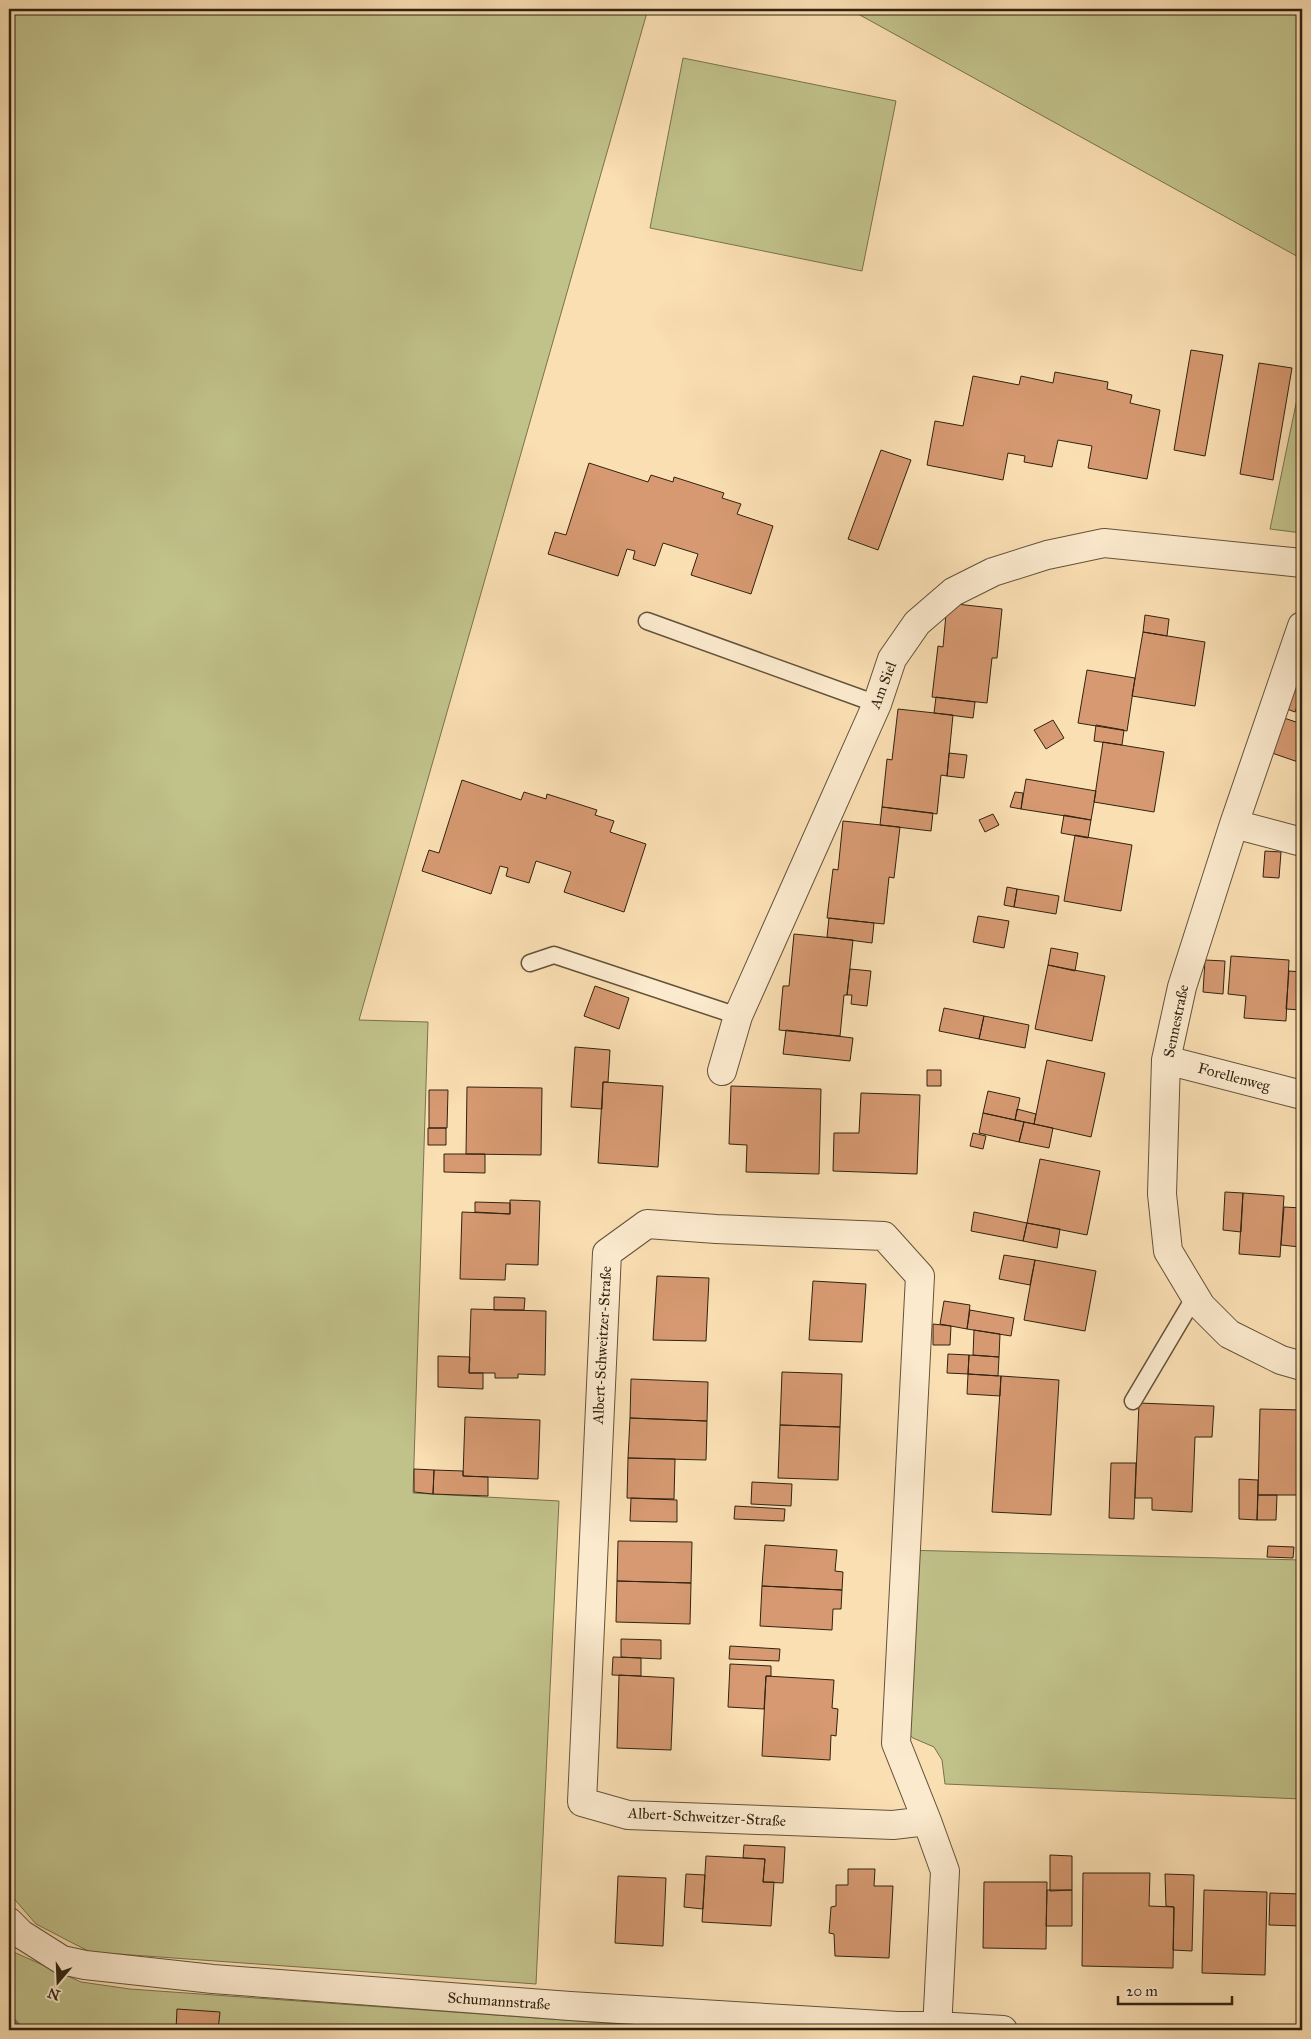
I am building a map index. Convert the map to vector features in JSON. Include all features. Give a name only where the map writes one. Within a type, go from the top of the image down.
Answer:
[{"type":"street","name":"Am Siel","points":[[722,1071],[738,1016],[877,704],[892,659],[917,622],[953,592],[993,572],[1047,555],[1104,543],[1302,563]]},
{"type":"street","name":"Sennestraße","points":[[1302,626],[1234,824],[1182,987],[1166,1060],[1162,1194],[1168,1251],[1194,1298],[1229,1334],[1281,1360],[1302,1366]]},
{"type":"street","points":[[1234,824],[1302,842]]},
{"type":"street","name":"Forellenweg","points":[[1166,1060],[1302,1095]]},
{"type":"street","name":"Albert-Schweitzer-Straße","points":[[927,1822],[894,1825],[628,1815],[582,1802],[607,1253],[647,1224],[716,1229],[884,1236],[920,1276],[896,1743],[927,1822],[945,1871],[937,2028]]},
{"type":"street","name":"Schumannstraße","points":[[9,1922],[21,1934],[62,1960],[95,1966],[212,1979],[570,2006],[937,2028],[1003,2030]]},
{"type":"lane","points":[[646,621],[877,704]]},
{"type":"lane","points":[[530,963],[554,955],[738,1016]]},
{"type":"lane","points":[[1133,1401],[1194,1298]]},
{"type":"green space","points":[[9,9],[648,9],[359,1020],[428,1022],[413,1493],[559,1501],[536,1984],[90,1952],[36,1924],[9,1893]]},
{"type":"green space","points":[[849,9],[1302,9],[1302,259]]},
{"type":"green space","points":[[683,58],[896,101],[862,271],[650,228]]},
{"type":"green space","points":[[1302,375],[1302,533],[1270,529]]},
{"type":"green space","points":[[901,1550],[1302,1560],[1302,1799],[945,1784],[942,1760],[934,1747],[913,1738],[899,1726]]},
{"type":"green space","points":[[9,1950],[81,1982],[130,1989],[705,2030],[9,2030]]},
{"type":"building","points":[[1191,350],[1223,355],[1205,456],[1174,450]]},
{"type":"building","points":[[1259,363],[1292,368],[1273,480],[1240,474]]},
{"type":"building","points":[[1055,372],[1108,382],[1107,389],[1132,395],[1130,403],[1160,410],[1147,479],[1088,468],[1092,446],[1058,440],[1052,467],[1024,462],[1025,456],[1008,453],[1003,480],[927,465],[935,421],[963,426],[973,376],[1019,385],[1021,376],[1053,383]]},
{"type":"building","points":[[881,450],[911,460],[878,550],[848,539]]},
{"type":"building","points":[[589,463],[648,482],[651,475],[673,482],[674,477],[724,493],[722,498],[741,504],[737,514],[773,526],[751,594],[691,575],[698,554],[663,543],[655,566],[633,559],[635,551],[627,549],[618,576],[548,554],[555,532],[566,535]]},
{"type":"building","points":[[947,603],[1002,609],[997,658],[992,658],[987,703],[932,697],[938,646],[943,647]]},
{"type":"building","points":[[1145,615],[1169,619],[1167,636],[1143,632]]},
{"type":"building","points":[[1143,632],[1205,642],[1195,706],[1132,696]]},
{"type":"building","points":[[1087,670],[1135,678],[1127,731],[1078,723]]},
{"type":"building","points":[[1299,671],[1302,672],[1302,692],[1295,712],[1279,706]]},
{"type":"building","points":[[936,697],[975,702],[973,718],[934,713]]},
{"type":"building","points":[[898,709],[953,715],[947,776],[941,775],[937,814],[882,807],[887,759],[892,760]]},
{"type":"building","points":[[1284,718],[1302,724],[1301,763],[1272,753]]},
{"type":"building","points":[[1053,720],[1064,738],[1046,749],[1034,730]]},
{"type":"building","points":[[1096,725],[1124,730],[1122,745],[1094,741]]},
{"type":"building","points":[[1103,742],[1164,752],[1154,812],[1094,802]]},
{"type":"building","points":[[949,753],[967,755],[964,778],[947,776]]},
{"type":"building","points":[[1026,779],[1096,791],[1091,820],[1021,809]]},
{"type":"building","points":[[462,780],[521,800],[524,792],[546,799],[547,794],[597,810],[595,815],[614,821],[610,832],[646,844],[624,912],[564,892],[571,872],[536,861],[529,883],[506,876],[508,868],[500,866],[491,894],[422,871],[429,850],[439,853]]},
{"type":"building","points":[[1015,792],[1023,793],[1021,809],[1010,807]]},
{"type":"building","points":[[882,807],[933,813],[931,831],[880,825]]},
{"type":"building","points":[[993,814],[999,825],[985,832],[979,820]]},
{"type":"building","points":[[1064,815],[1091,820],[1088,838],[1061,833]]},
{"type":"building","points":[[843,821],[900,827],[894,878],[889,877],[884,924],[827,918],[833,869],[838,870]]},
{"type":"building","points":[[1075,835],[1132,845],[1121,911],[1064,901]]},
{"type":"building","points":[[1265,851],[1281,852],[1279,878],[1263,877]]},
{"type":"building","points":[[1007,887],[1017,889],[1014,907],[1004,905]]},
{"type":"building","points":[[1017,889],[1059,896],[1056,914],[1014,907]]},
{"type":"building","points":[[978,916],[1009,921],[1004,948],[973,942]]},
{"type":"building","points":[[829,918],[874,923],[872,943],[827,937]]},
{"type":"building","points":[[794,934],[853,940],[847,995],[844,995],[840,1036],[779,1030],[783,986],[789,986]]},
{"type":"building","points":[[1051,948],[1078,953],[1075,971],[1048,965]]},
{"type":"building","points":[[1231,956],[1289,960],[1286,1021],[1244,1018],[1246,996],[1228,994]]},
{"type":"building","points":[[1205,960],[1225,961],[1223,994],[1203,992]]},
{"type":"building","points":[[1048,965],[1105,976],[1092,1041],[1035,1029]]},
{"type":"building","points":[[850,969],[871,971],[867,1006],[851,1004],[852,995],[847,995]]},
{"type":"building","points":[[1289,971],[1302,972],[1302,1010],[1286,1009]]},
{"type":"building","points":[[595,986],[629,998],[619,1029],[584,1016]]},
{"type":"building","points":[[944,1008],[984,1016],[979,1039],[939,1031]]},
{"type":"building","points":[[984,1016],[1029,1025],[1025,1048],[979,1039]]},
{"type":"building","points":[[786,1030],[853,1038],[850,1061],[783,1054]]},
{"type":"building","points":[[575,1047],[610,1050],[608,1082],[603,1082],[602,1109],[571,1107]]},
{"type":"building","points":[[1047,1060],[1105,1073],[1091,1137],[1034,1124]]},
{"type":"building","points":[[927,1070],[941,1070],[941,1086],[927,1086]]},
{"type":"building","points":[[603,1082],[663,1086],[658,1167],[598,1163]]},
{"type":"building","points":[[731,1086],[821,1089],[819,1174],[746,1172],[747,1145],[729,1144]]},
{"type":"building","points":[[467,1087],[542,1088],[541,1155],[466,1154]]},
{"type":"building","points":[[429,1090],[448,1090],[447,1128],[429,1128]]},
{"type":"building","points":[[988,1091],[1020,1098],[1015,1120],[983,1113]]},
{"type":"building","points":[[861,1093],[920,1095],[917,1174],[833,1171],[834,1133],[859,1133]]},
{"type":"building","points":[[1017,1109],[1036,1114],[1034,1124],[1015,1120]]},
{"type":"building","points":[[983,1113],[1024,1122],[1019,1142],[979,1133]]},
{"type":"building","points":[[1024,1122],[1053,1128],[1049,1148],[1019,1142]]},
{"type":"building","points":[[428,1128],[446,1128],[446,1145],[428,1145]]},
{"type":"building","points":[[973,1133],[986,1136],[983,1149],[970,1146]]},
{"type":"building","points":[[444,1154],[485,1154],[485,1173],[444,1172]]},
{"type":"building","points":[[1040,1159],[1100,1171],[1087,1235],[1027,1223]]},
{"type":"building","points":[[1225,1192],[1243,1193],[1241,1232],[1223,1230]]},
{"type":"building","points":[[1243,1193],[1284,1196],[1280,1257],[1239,1254]]},
{"type":"building","points":[[510,1200],[540,1201],[538,1265],[506,1264],[505,1280],[460,1279],[462,1212],[510,1214]]},
{"type":"building","points":[[475,1202],[510,1203],[510,1214],[475,1212]]},
{"type":"building","points":[[1284,1207],[1302,1208],[1300,1247],[1281,1245]]},
{"type":"building","points":[[974,1212],[1027,1223],[1023,1241],[971,1231]]},
{"type":"building","points":[[1302,1220],[1302,1269],[1299,1268]]},
{"type":"building","points":[[1027,1223],[1060,1229],[1057,1248],[1023,1241]]},
{"type":"building","points":[[1004,1255],[1035,1260],[1030,1285],[999,1279]]},
{"type":"building","points":[[1035,1260],[1096,1271],[1085,1331],[1024,1320]]},
{"type":"building","points":[[657,1276],[709,1278],[706,1341],[653,1340]]},
{"type":"building","points":[[813,1281],[866,1284],[862,1342],[809,1340]]},
{"type":"building","points":[[494,1297],[525,1298],[524,1310],[494,1310]]},
{"type":"building","points":[[944,1301],[970,1305],[967,1329],[940,1324]]},
{"type":"building","points":[[471,1309],[546,1311],[545,1375],[518,1374],[518,1378],[495,1378],[495,1373],[469,1373]]},
{"type":"building","points":[[970,1310],[1014,1318],[1011,1336],[967,1329]]},
{"type":"building","points":[[933,1324],[951,1326],[950,1345],[933,1345]]},
{"type":"building","points":[[974,1330],[1000,1334],[999,1357],[973,1355]]},
{"type":"building","points":[[948,1354],[969,1355],[968,1374],[947,1373]]},
{"type":"building","points":[[969,1355],[999,1357],[998,1376],[968,1374]]},
{"type":"building","points":[[438,1356],[470,1357],[469,1373],[483,1373],[483,1389],[438,1387]]},
{"type":"building","points":[[782,1372],[842,1374],[840,1427],[780,1425]]},
{"type":"building","points":[[968,1374],[1001,1376],[1000,1396],[967,1394]]},
{"type":"building","points":[[1001,1376],[1059,1380],[1051,1515],[992,1512]]},
{"type":"building","points":[[631,1379],[708,1382],[707,1421],[630,1418]]},
{"type":"building","points":[[1139,1403],[1214,1406],[1212,1437],[1195,1437],[1192,1512],[1152,1510],[1152,1498],[1135,1498]]},
{"type":"building","points":[[1260,1409],[1302,1410],[1302,1495],[1258,1495]]},
{"type":"building","points":[[465,1417],[540,1420],[538,1479],[463,1476]]},
{"type":"building","points":[[630,1418],[707,1421],[706,1460],[628,1458]]},
{"type":"building","points":[[780,1425],[840,1427],[838,1480],[778,1478]]},
{"type":"building","points":[[628,1458],[675,1459],[674,1499],[627,1498]]},
{"type":"building","points":[[1111,1463],[1136,1463],[1134,1519],[1109,1518]]},
{"type":"building","points":[[414,1469],[434,1470],[433,1494],[414,1492]]},
{"type":"building","points":[[434,1470],[463,1471],[463,1476],[488,1477],[488,1496],[433,1494]]},
{"type":"building","points":[[1239,1479],[1258,1480],[1257,1520],[1239,1519]]},
{"type":"building","points":[[752,1482],[792,1484],[791,1506],[751,1504]]},
{"type":"building","points":[[1258,1495],[1277,1495],[1276,1520],[1257,1520]]},
{"type":"building","points":[[631,1498],[677,1500],[677,1522],[630,1521]]},
{"type":"building","points":[[735,1506],[785,1509],[784,1521],[734,1519]]},
{"type":"building","points":[[618,1541],[692,1542],[691,1583],[617,1581]]},
{"type":"building","points":[[765,1545],[837,1550],[835,1571],[843,1572],[842,1590],[762,1586]]},
{"type":"building","points":[[1268,1546],[1294,1547],[1293,1558],[1267,1557]]},
{"type":"building","points":[[617,1581],[691,1583],[690,1624],[616,1622]]},
{"type":"building","points":[[762,1586],[842,1590],[841,1609],[833,1609],[832,1630],[760,1626]]},
{"type":"building","points":[[621,1639],[661,1640],[661,1659],[621,1657]]},
{"type":"building","points":[[730,1646],[780,1649],[779,1661],[729,1659]]},
{"type":"building","points":[[613,1657],[641,1658],[641,1676],[612,1675]]},
{"type":"building","points":[[730,1664],[771,1666],[771,1676],[766,1676],[764,1709],[728,1707]]},
{"type":"building","points":[[619,1675],[674,1678],[671,1750],[617,1748]]},
{"type":"building","points":[[766,1676],[834,1680],[832,1708],[838,1709],[836,1736],[831,1735],[830,1760],[762,1756]]},
{"type":"building","points":[[744,1845],[785,1847],[783,1883],[763,1882],[765,1859],[743,1858]]},
{"type":"building","points":[[1050,1855],[1072,1856],[1072,1890],[1050,1891]]},
{"type":"building","points":[[706,1856],[765,1859],[763,1882],[774,1882],[771,1926],[702,1922]]},
{"type":"building","points":[[848,1869],[875,1869],[874,1886],[893,1886],[889,1958],[835,1956],[834,1934],[829,1933],[831,1907],[836,1906],[836,1885],[848,1885]]},
{"type":"building","points":[[1083,1873],[1150,1873],[1149,1906],[1174,1907],[1173,1968],[1082,1966]]},
{"type":"building","points":[[686,1874],[705,1875],[703,1909],[684,1907]]},
{"type":"building","points":[[1165,1874],[1194,1875],[1192,1951],[1173,1950],[1174,1907],[1166,1906]]},
{"type":"building","points":[[618,1876],[666,1878],[663,1946],[615,1943]]},
{"type":"building","points":[[984,1882],[1047,1882],[1046,1949],[983,1948]]},
{"type":"building","points":[[1047,1890],[1072,1890],[1072,1926],[1046,1926]]},
{"type":"building","points":[[1204,1890],[1267,1892],[1265,1975],[1202,1973]]},
{"type":"building","points":[[1270,1893],[1302,1894],[1302,1926],[1269,1925]]},
{"type":"building","points":[[177,2009],[220,2012],[218,2030],[176,2030]]},
{"type":"waterway","points":[[9,2020],[18,2030]]}]
